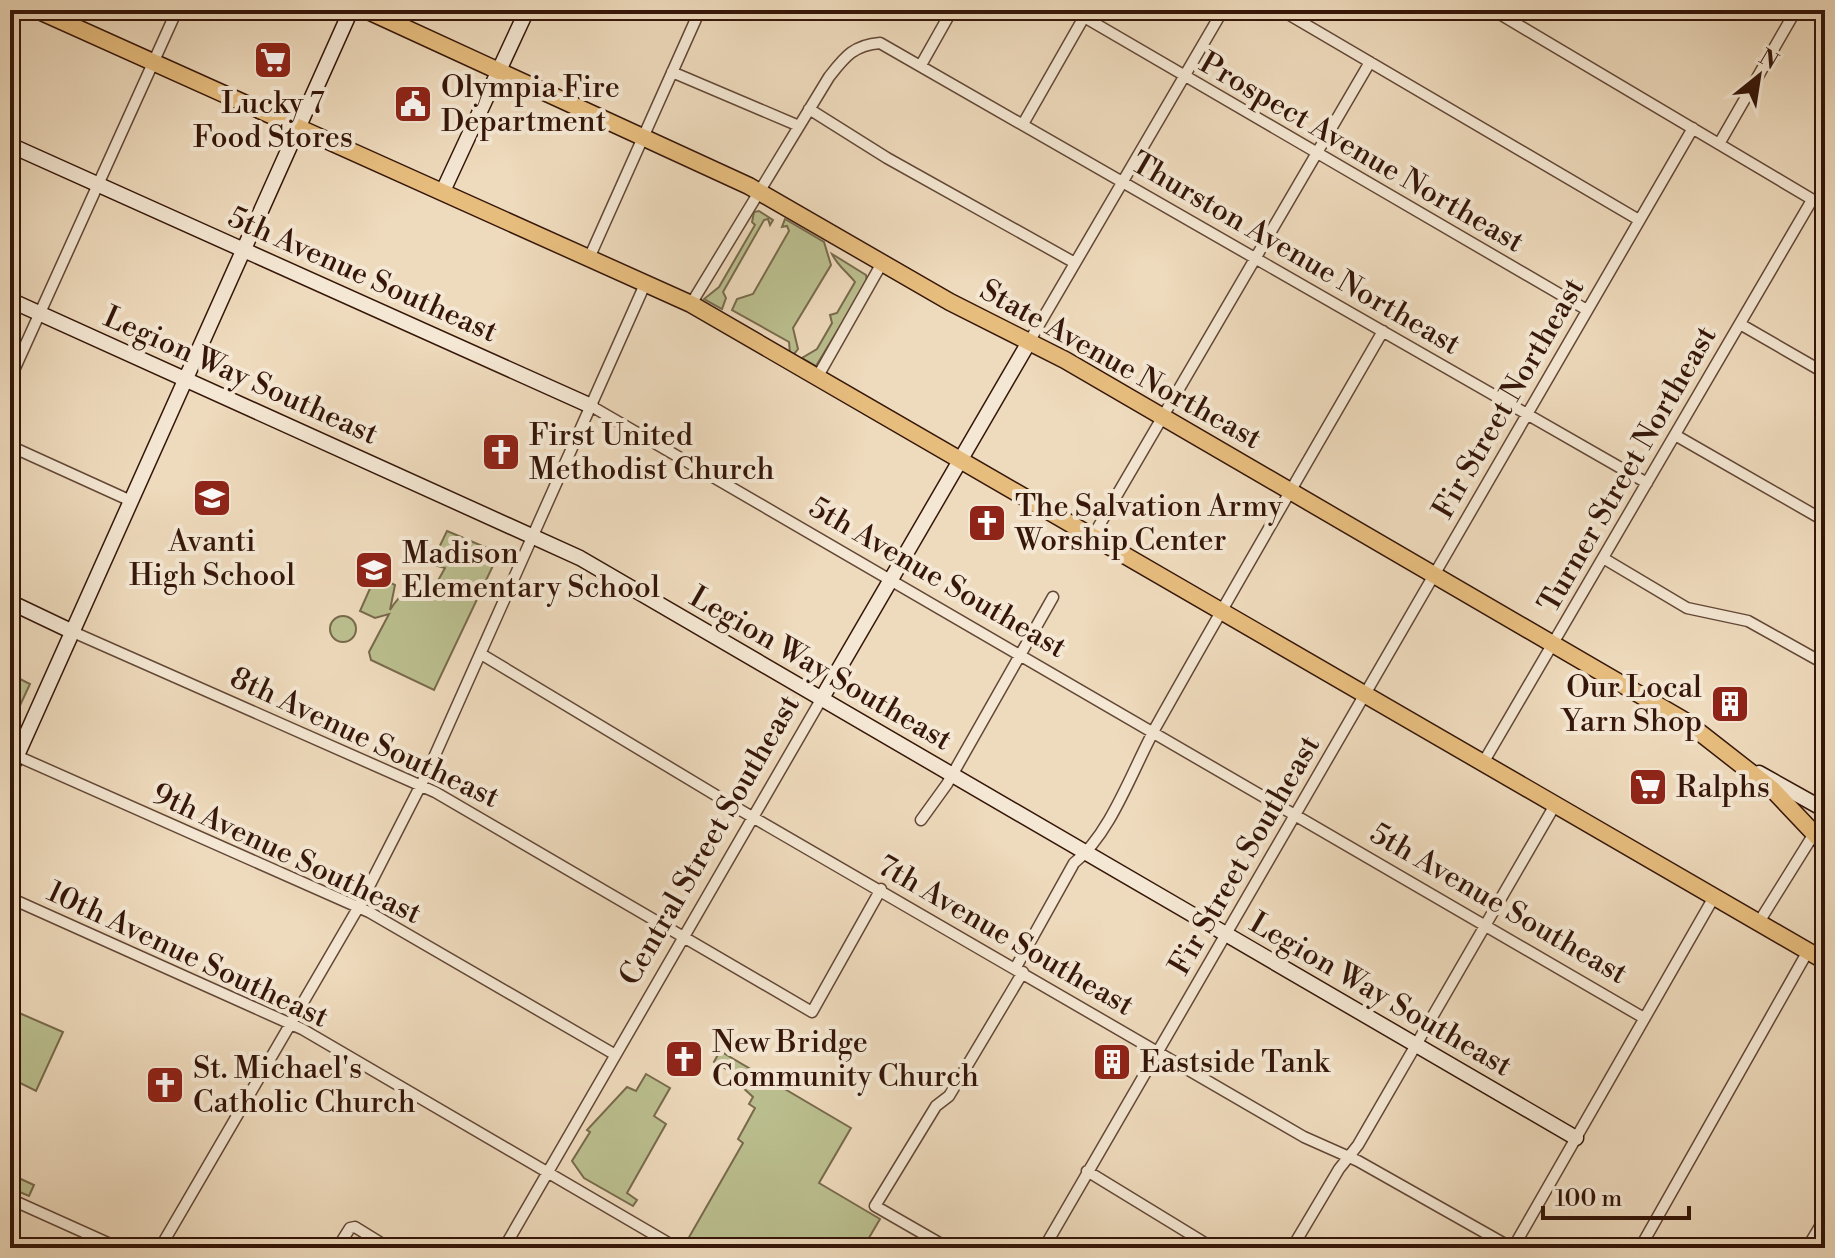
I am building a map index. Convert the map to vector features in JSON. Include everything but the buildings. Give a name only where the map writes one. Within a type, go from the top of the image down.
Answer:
[{"type":"main road","points":[[37,10],[691,304],[1825,961]]},
{"type":"main road","name":"State Avenue Northeast","points":[[366,10],[645,135],[760,192],[1292,491],[1675,715],[1741,763]]},
{"type":"main road","points":[[1741,763],[1821,836]]},
{"type":"street","points":[[10,379],[177,10]]},
{"type":"street","points":[[10,771],[351,10]]},
{"type":"street","points":[[443,191],[527,10]]},
{"type":"street","points":[[590,256],[700,10]]},
{"type":"street","points":[[921,65],[952,10]]},
{"type":"street","name":"Prospect Avenue Northeast","points":[[1072,10],[1086,14],[1183,76],[1587,310]]},
{"type":"street","points":[[1029,342],[1223,10]]},
{"type":"street","points":[[1281,10],[1639,220]]},
{"type":"street","points":[[1493,10],[1825,207]]},
{"type":"street","points":[[1719,144],[1796,10]]},
{"type":"street","points":[[1023,124],[1086,14]]},
{"type":"street","name":"Thurston Avenue Northeast","points":[[809,109],[849,52],[880,43],[1647,483]]},
{"type":"street","points":[[1093,536],[1370,62]]},
{"type":"street","points":[[672,72],[799,126]]},
{"type":"street","points":[[691,304],[809,109],[887,158],[1075,263]]},
{"type":"street","name":"Fir Street Northeast","points":[[1365,694],[1693,128]]},
{"type":"street","name":"5th Avenue Southeast","points":[[10,145],[591,406],[1023,653],[1644,1018]]},
{"type":"street","name":"Turner Street Northeast","points":[[1483,763],[1812,200]]},
{"type":"street","points":[[818,376],[882,263]]},
{"type":"street","points":[[160,1248],[358,908],[420,786],[646,282]]},
{"type":"street","name":"Legion Way Southeast","points":[[10,300],[535,535],[822,698],[1576,1138]]},
{"type":"street","points":[[1740,324],[1825,373]]},
{"type":"street","points":[[948,1248],[875,1206],[936,1106],[949,1096],[1074,863],[1087,853],[1153,731],[1383,331]]},
{"type":"street","name":"Central Street Southeast","points":[[504,1248],[1029,342]]},
{"type":"street","points":[[1675,435],[1825,521]]},
{"type":"street","points":[[10,446],[131,501]]},
{"type":"street","points":[[1603,558],[1687,608],[1748,621],[1825,664]]},
{"type":"street","points":[[921,820],[952,775],[1053,597]]},
{"type":"street","name":"8th Avenue Southeast","points":[[10,602],[420,786],[812,1012],[881,889]]},
{"type":"street","name":"7th Avenue Southeast","points":[[481,654],[1304,1137],[1349,1156],[1513,1248]]},
{"type":"street","name":"Fir Street Southeast","points":[[1044,1248],[1365,694]]},
{"type":"street","name":"9th Avenue Southeast","points":[[17,756],[369,912],[614,1054]]},
{"type":"street","name":"State Avenue Northeast","points":[[1741,763],[1825,813]]},
{"type":"street","points":[[1292,1248],[1416,1045],[1555,805]]},
{"type":"street","points":[[1759,922],[1821,836],[1825,813]]},
{"type":"street","points":[[1513,1248],[1714,897]]},
{"type":"street","name":"10th Avenue Southeast","points":[[10,898],[290,1024],[548,1170],[558,1180],[677,1248]]},
{"type":"street","points":[[1640,1248],[1808,951]]},
{"type":"street","points":[[1087,1171],[1213,1248]]},
{"type":"street","points":[[10,1199],[119,1248]]},
{"type":"street","points":[[1807,1248],[1825,1218]]},
{"type":"street","points":[[338,1247],[350,1228],[355,1227],[389,1248]]},
{"type":"green space","points":[[759,211],[773,220],[770,225],[768,219],[764,220],[723,292],[726,298],[722,309],[704,299],[719,287],[755,225],[752,222],[754,212]]},
{"type":"green space","points":[[785,219],[824,242],[831,265],[793,328],[798,349],[794,354],[790,353],[789,342],[732,310],[737,299],[753,294],[789,231],[787,226],[782,227]]},
{"type":"green space","points":[[832,254],[866,275],[867,282],[816,366],[802,358],[817,349],[832,323],[830,315],[837,313],[855,282]]},
{"type":"green space","points":[[447,531],[499,553],[434,690],[371,660],[369,652],[389,614],[375,618],[360,611],[376,575],[395,585],[390,610],[407,592],[431,593],[445,568],[431,564]]},
{"type":"green space","points":[[343,616],[352,620],[356,629],[352,638],[343,642],[334,638],[330,629],[334,620]]},
{"type":"green space","points":[[14,676],[30,684],[10,727],[10,681]]},
{"type":"green space","points":[[10,1009],[63,1032],[36,1091],[10,1078]]},
{"type":"green space","points":[[720,1051],[851,1128],[819,1183],[880,1219],[863,1248],[684,1246],[743,1143],[738,1139],[755,1108],[749,1104],[753,1097],[740,1085],[743,1079],[714,1062]]},
{"type":"green space","points":[[646,1074],[670,1088],[654,1116],[666,1124],[627,1193],[637,1200],[633,1206],[584,1178],[572,1161],[590,1132],[587,1130],[627,1087],[636,1091]]},
{"type":"green space","points":[[10,1174],[34,1185],[29,1196],[10,1188]]},
{"type":"place","name":"Lucky 7 Food Stores","points":[[273,60]]},
{"type":"place","name":"Olympia Fire Department","points":[[413,104]]},
{"type":"place","name":"First United Methodist Church","points":[[501,452]]},
{"type":"place","name":"Avanti High School","points":[[212,498]]},
{"type":"place","name":"The Salvation Army Worship Center","points":[[987,523]]},
{"type":"place","name":"Madison Elementary School","points":[[374,570]]},
{"type":"place","name":"Our Local Yarn Shop","points":[[1730,704]]},
{"type":"place","name":"Ralphs","points":[[1648,787]]},
{"type":"place","name":"New Bridge Community Church","points":[[684,1059]]},
{"type":"place","name":"Eastside Tank","points":[[1112,1062]]},
{"type":"place","name":"St. Michael's Catholic Church","points":[[165,1085]]}]
